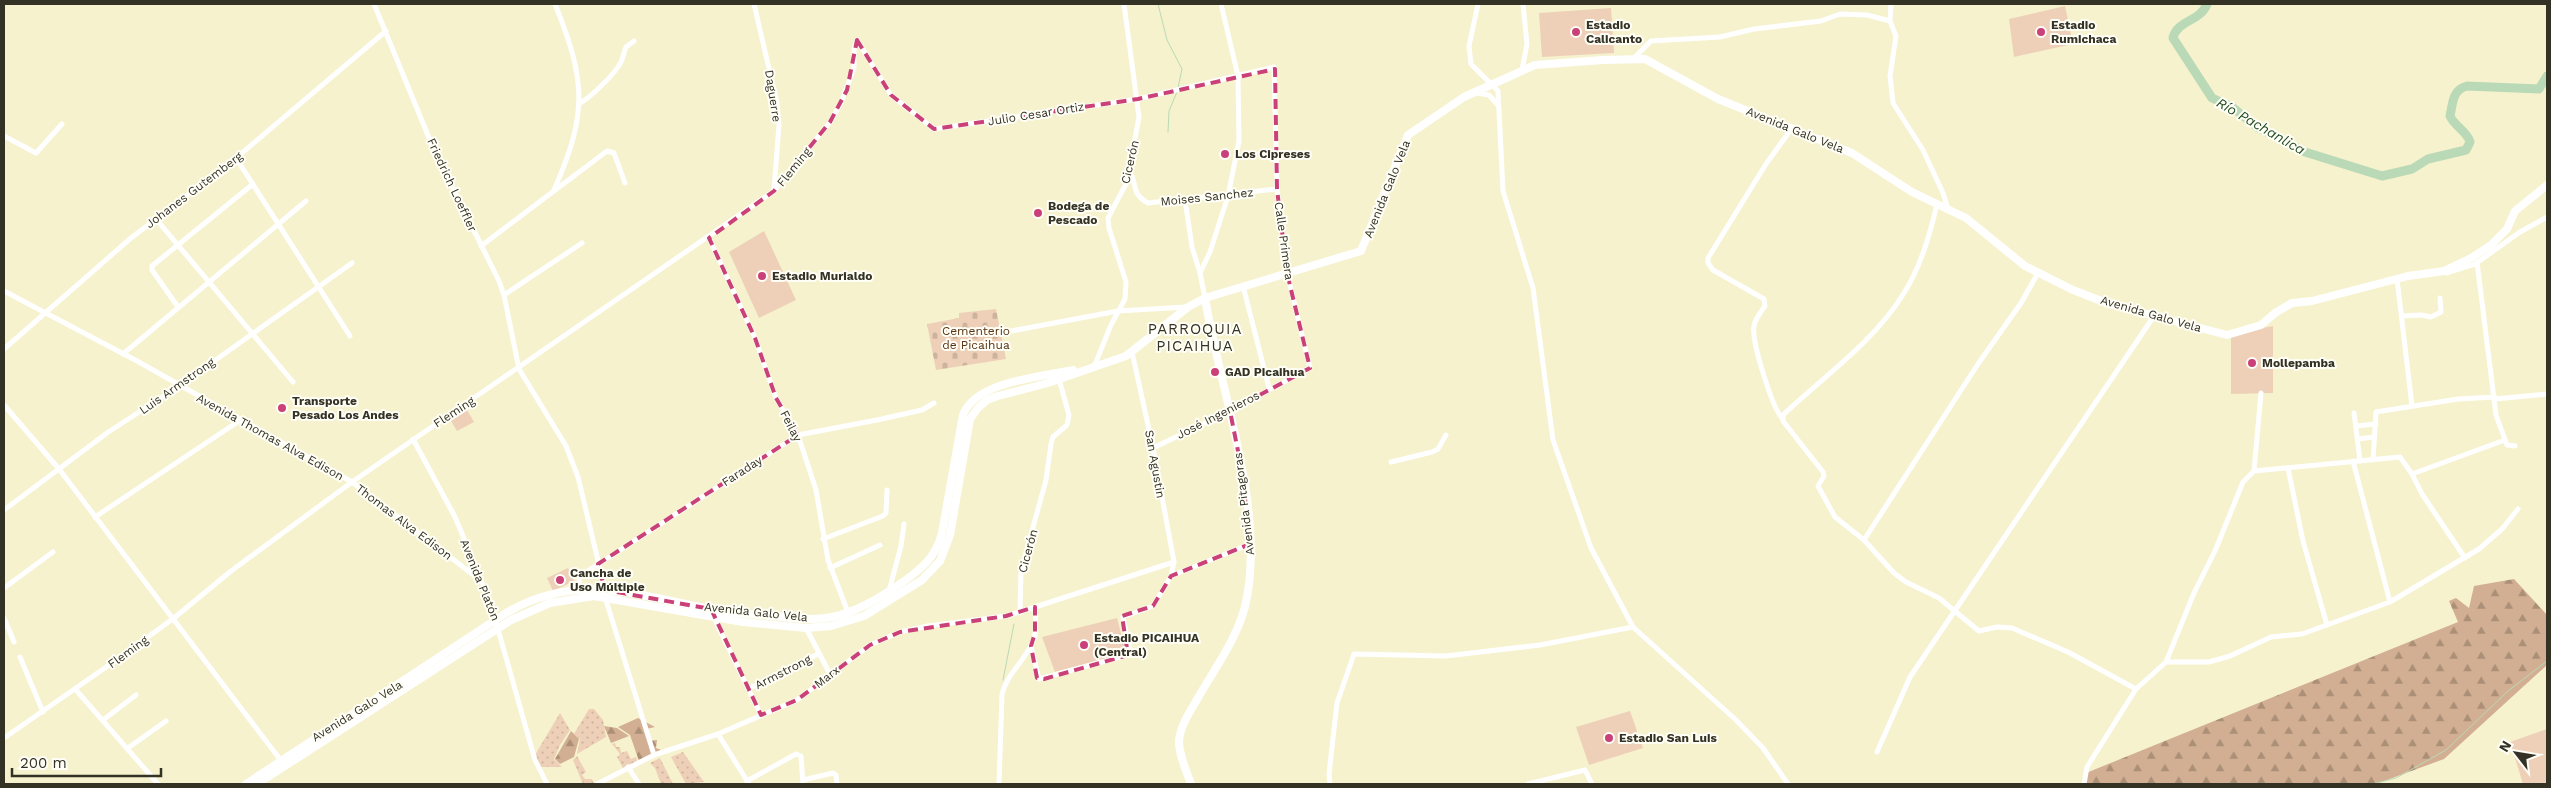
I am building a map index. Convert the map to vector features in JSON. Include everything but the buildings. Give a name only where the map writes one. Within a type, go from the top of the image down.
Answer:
[{"type":"main road","name":"Avenida Galo Vela","points":[[498,624],[550,603],[605,593],[713,617],[806,628],[831,626],[851,621],[876,610],[922,580],[940,561],[950,535],[970,419],[987,400],[1090,369],[1132,352],[1188,307],[1206,298],[1361,251],[1408,135],[1464,96],[1535,65],[1634,58],[1645,59],[1718,99],[1852,153],[1912,192],[1966,218],[2014,257],[2038,273],[2109,304],[2227,335],[2261,325],[2275,313],[2292,303],[2312,301],[2397,279],[2444,271],[2491,245],[2506,229],[2516,211],[2547,185]]},
{"type":"main road","name":"Avenida Pitagoras","points":[[1191,784],[1180,753],[1179,739],[1186,719],[1235,635],[1247,598],[1250,544],[1242,471],[1230,411],[1213,347],[1206,298]]},
{"type":"main road","name":"Avenida Galo Vela","points":[[246,784],[395,692],[536,598],[578,589],[711,609],[805,619],[821,619],[848,612],[889,591],[925,565],[939,545],[963,415],[969,403],[987,390],[1000,386],[1078,369],[1090,369]]},
{"type":"main road","name":"Avenida Galo Vela","points":[[257,784],[282,762]]},
{"type":"street","name":"Friedrich Loeffler","points":[[374,4],[434,150],[504,295],[519,369],[566,446],[578,477],[605,593],[654,755]]},
{"type":"street","points":[[553,192],[569,150],[580,103],[575,60],[555,4]]},
{"type":"street","name":"Daguerre","points":[[754,4],[777,103],[779,125],[774,191]]},
{"type":"street","name":"Cicerón","points":[[1090,369],[1125,299],[1126,282],[1109,228],[1108,218],[1123,191],[1139,117],[1124,4]]},
{"type":"street","points":[[1200,273],[1210,252],[1228,196],[1239,141],[1238,76],[1220,4]]},
{"type":"street","points":[[1478,4],[1470,40],[1471,64],[1498,91],[1497,104],[1503,191],[1533,288],[1553,440],[1591,548],[1633,627],[1736,720],[1763,748],[1788,784]]},
{"type":"street","points":[[1522,70],[1527,44],[1523,4]]},
{"type":"street","points":[[1891,4],[1890,22],[1896,36],[1890,76],[1893,103],[1923,150],[1944,193],[1948,209]]},
{"type":"street","points":[[1634,58],[1651,41],[1720,37],[1754,29],[1822,21],[1840,14],[1867,15],[1890,22]]},
{"type":"street","name":"Johanes Gutemberg","points":[[4,349],[48,313],[131,238],[236,158],[386,32]]},
{"type":"street","name":"Fleming","points":[[4,738],[76,690],[174,618],[231,571],[352,482],[709,238],[774,191],[830,122],[841,103],[854,68],[854,49],[857,40],[860,42],[891,95],[934,129]]},
{"type":"street","points":[[580,103],[591,95],[617,68],[626,47],[634,41]]},
{"type":"street","name":"Calle Primera","points":[[1238,76],[1274,67],[1277,189],[1287,273],[1310,368],[1269,388]]},
{"type":"street","name":"Julio Cesar Ortiz","points":[[934,129],[1138,99],[1181,91],[1238,76]]},
{"type":"street","points":[[1464,96],[1480,93],[1490,95],[1497,104]]},
{"type":"street","points":[[4,136],[36,153],[62,124]]},
{"type":"street","points":[[1792,128],[1766,164],[1708,258],[1708,263],[1713,270],[1764,299],[1765,306],[1756,320],[1754,333],[1768,390],[1782,418],[1822,472],[1824,476],[1818,486],[1835,517],[1864,540],[1899,578],[1939,598],[1979,631],[1997,627],[2012,628],[2068,652],[2136,689]]},
{"type":"street","points":[[481,246],[609,150],[614,152],[625,183]]},
{"type":"street","points":[[236,158],[350,336]]},
{"type":"street","name":"Moises Sanchez","points":[[1129,169],[1135,190],[1140,199],[1148,203],[1228,196],[1277,189]]},
{"type":"street","points":[[178,307],[152,270],[155,262],[253,184]]},
{"type":"street","points":[[1185,200],[1192,247],[1206,298]]},
{"type":"street","points":[[123,354],[306,201]]},
{"type":"street","points":[[1782,418],[1786,412],[1870,337],[1899,300],[1919,263],[1937,204]]},
{"type":"street","points":[[2431,272],[2437,275],[2477,262],[2520,232],[2547,217]]},
{"type":"street","points":[[156,219],[293,382]]},
{"type":"street","name":"Feilay","points":[[709,238],[755,338],[776,398],[798,435],[816,490],[823,539],[830,568],[851,621]]},
{"type":"street","points":[[504,295],[582,243]]},
{"type":"street","points":[[2477,262],[2496,415],[2507,445],[2515,446]]},
{"type":"street","name":"Luis Armstrong","points":[[4,510],[107,433],[179,386],[352,263]]},
{"type":"street","points":[[1864,540],[1978,364],[2021,303],[2038,273]]},
{"type":"street","points":[[2397,279],[2403,316],[2412,406]]},
{"type":"street","name":"José Ingenieros","points":[[1153,448],[1230,411],[1269,388],[1243,286]]},
{"type":"street","name":"Avenida Thomas Alva Edison","points":[[4,291],[123,354],[239,421],[352,482]]},
{"type":"street","points":[[2403,316],[2421,315],[2431,317],[2441,312],[2440,298]]},
{"type":"street","points":[[1006,332],[1118,311],[1188,307]]},
{"type":"street","points":[[1877,752],[1910,677],[2154,316]]},
{"type":"street","name":"San Agustin","points":[[1132,352],[1153,448],[1174,562],[1171,576]]},
{"type":"street","name":"Cicerón","points":[[1020,613],[1021,571],[1046,480],[1051,444],[1053,438],[1067,424],[1069,415],[1059,379]]},
{"type":"street","points":[[2084,784],[2087,767],[2136,689],[2166,662],[2243,482],[2254,471],[2261,393]]},
{"type":"street","points":[[2373,460],[2376,412],[2458,399],[2547,394]]},
{"type":"street","name":"Faraday","points":[[578,589],[580,576],[798,435],[922,410],[934,403]]},
{"type":"street","points":[[4,405],[59,469],[282,762]]},
{"type":"street","points":[[2354,413],[2360,460]]},
{"type":"street","points":[[95,517],[239,421]]},
{"type":"street","points":[[2356,426],[2376,424]]},
{"type":"street","points":[[1391,462],[1424,455],[1438,449],[1446,434]]},
{"type":"street","points":[[2358,439],[2374,437]]},
{"type":"street","name":"Avenida Platón","points":[[414,439],[455,517],[498,624],[534,760],[547,784]]},
{"type":"street","points":[[2412,474],[2506,440]]},
{"type":"street","points":[[2254,471],[2360,460],[2400,458],[2465,558]]},
{"type":"street","points":[[2353,461],[2390,602]]},
{"type":"street","points":[[2288,468],[2303,541],[2327,625]]},
{"type":"street","name":"Thomas Alva Edison","points":[[352,482],[480,580]]},
{"type":"street","points":[[823,539],[883,516],[886,513],[887,490]]},
{"type":"street","points":[[2166,662],[2209,662],[2230,656],[2271,637],[2302,634],[2390,602],[2465,558],[2502,529],[2518,509]]},
{"type":"street","points":[[889,591],[901,546],[904,524]]},
{"type":"street","points":[[1030,646],[1039,680],[1128,655],[1130,651],[1122,619],[1124,615],[1154,606],[1171,576],[1250,544]]},
{"type":"street","points":[[830,568],[880,545]]},
{"type":"street","points":[[4,588],[52,552]]},
{"type":"street","name":"Marx","points":[[597,784],[628,766],[654,755],[718,734],[797,700],[870,644],[900,632],[1020,613],[1174,562]]},
{"type":"street","points":[[999,784],[1003,690],[1034,638],[1035,607]]},
{"type":"street","points":[[711,609],[713,617],[761,715]]},
{"type":"street","points":[[4,618],[14,642]]},
{"type":"street","points":[[1330,784],[1329,774],[1338,703],[1354,654],[1446,656],[1540,645],[1633,627]]},
{"type":"street","points":[[806,628],[830,674]]},
{"type":"street","name":"Armstrong","points":[[748,689],[818,654]]},
{"type":"street","points":[[20,657],[43,712]]},
{"type":"street","points":[[76,690],[158,784]]},
{"type":"street","points":[[103,720],[136,696]]},
{"type":"street","points":[[128,748],[166,721]]},
{"type":"street","points":[[718,734],[748,783],[796,754],[800,756],[803,782],[833,773],[836,775],[836,784]]},
{"type":"street","points":[[628,766],[639,784]]},
{"type":"street","points":[[1528,784],[1585,770],[1592,784]]},
{"type":"highlighted area","points":[[857,40],[891,95],[934,129],[1138,99],[1275,69],[1277,189],[1287,273],[1310,368],[1230,411],[1242,471],[1250,544],[1171,576],[1153,606],[1122,616],[1128,655],[1044,679],[1037,678],[1031,646],[1035,633],[1035,607],[1006,616],[900,632],[870,645],[797,700],[761,715],[711,609],[605,590],[598,564],[798,435],[776,398],[755,338],[709,238],[774,191],[830,122],[847,90]]},
{"type":"green space","name":"Estadio Rumichaca","points":[[2065,6],[2073,44],[2014,57],[2009,19]]},
{"type":"green space","points":[[1611,8],[1614,53],[1542,57],[1539,13]]},
{"type":"green space","name":"Estadio Murialdo","points":[[764,231],[796,300],[759,318],[729,252]]},
{"type":"green space","name":"Cementerio de Picaihua","points":[[996,309],[1006,359],[936,370],[927,324],[959,318],[959,313]]},
{"type":"green space","name":"Mollepamba","points":[[2273,326],[2273,393],[2231,394],[2231,334]]},
{"type":"green space","points":[[467,410],[474,422],[457,431],[451,421]]},
{"type":"green space","name":"Cancha de Uso Múltiple","points":[[568,568],[574,581],[553,591],[547,578]]},
{"type":"green space","points":[[2514,579],[2547,615],[2547,665],[2444,759],[2376,784],[2086,784],[2086,773],[2458,622],[2449,601],[2456,598],[2469,608],[2474,586]]},
{"type":"green space","name":"Estadio PICAIHUA (Central)","points":[[1117,618],[1126,653],[1055,672],[1042,637]]},
{"type":"green space","points":[[589,709],[594,709],[603,720],[606,737],[577,754],[580,739],[574,734]]},
{"type":"green space","points":[[1630,711],[1643,748],[1589,765],[1576,727]]},
{"type":"green space","points":[[560,713],[570,730],[560,745],[554,759],[562,767],[539,767],[535,755]]},
{"type":"green space","points":[[638,718],[655,727],[646,729],[649,741],[657,740],[656,748],[664,751],[639,761],[630,735],[618,727]]},
{"type":"green space","points":[[604,726],[617,728],[629,736],[611,743]]},
{"type":"green space","points":[[2547,729],[2547,784],[2523,784],[2510,742]]},
{"type":"green space","points":[[571,731],[579,739],[574,757],[560,764],[555,759]]},
{"type":"green space","points":[[615,743],[616,747],[620,747],[621,753],[627,751],[631,759],[636,757],[638,763],[624,770],[617,757],[620,754],[612,744]]},
{"type":"green space","points":[[683,752],[704,782],[686,784],[671,757]]},
{"type":"green space","points":[[577,756],[586,772],[582,775],[585,779],[592,779],[594,784],[583,784],[573,760]]},
{"type":"green space","points":[[660,758],[673,784],[661,784],[655,768],[650,763]]},
{"type":"waterway","points":[[1158,4],[1167,40],[1182,69],[1178,88]]},
{"type":"waterway","name":"Río Pachanlica","points":[[2207,4],[2204,10],[2179,28],[2173,38],[2212,98],[2232,107],[2257,127],[2305,152],[2382,176],[2412,169],[2428,159],[2466,150],[2470,142],[2450,116],[2454,98],[2462,88],[2467,86],[2539,89],[2547,76]]},
{"type":"waterway","points":[[1168,132],[1169,111],[1177,92]]},
{"type":"waterway","points":[[1003,680],[1014,624]]},
{"type":"waterway","points":[[2372,784],[2396,778],[2446,750],[2508,691],[2547,661]]},
{"type":"place","name":"Estadio Calicanto","points":[[1576,32]]},
{"type":"place","name":"Estadio Rumichaca","points":[[2041,32]]},
{"type":"place","name":"Los Cipreses","points":[[1225,154]]},
{"type":"place","name":"Bodega de Pescado","points":[[1038,213]]},
{"type":"place","name":"Estadio Murialdo","points":[[762,276]]},
{"type":"place","name":"Mollepamba","points":[[2252,363]]},
{"type":"place","name":"GAD Picaihua","points":[[1215,372]]},
{"type":"place","name":"Transporte Pesado Los Andes","points":[[282,408]]},
{"type":"place","name":"Cancha de Uso Múltiple","points":[[560,580]]},
{"type":"place","name":"Estadio PICAIHUA (Central)","points":[[1084,645]]},
{"type":"place","name":"Estadio San Luis","points":[[1609,738]]},
{"type":"district","name":"PARROQUIA PICAIHUA","points":[[1195,338]]}]
